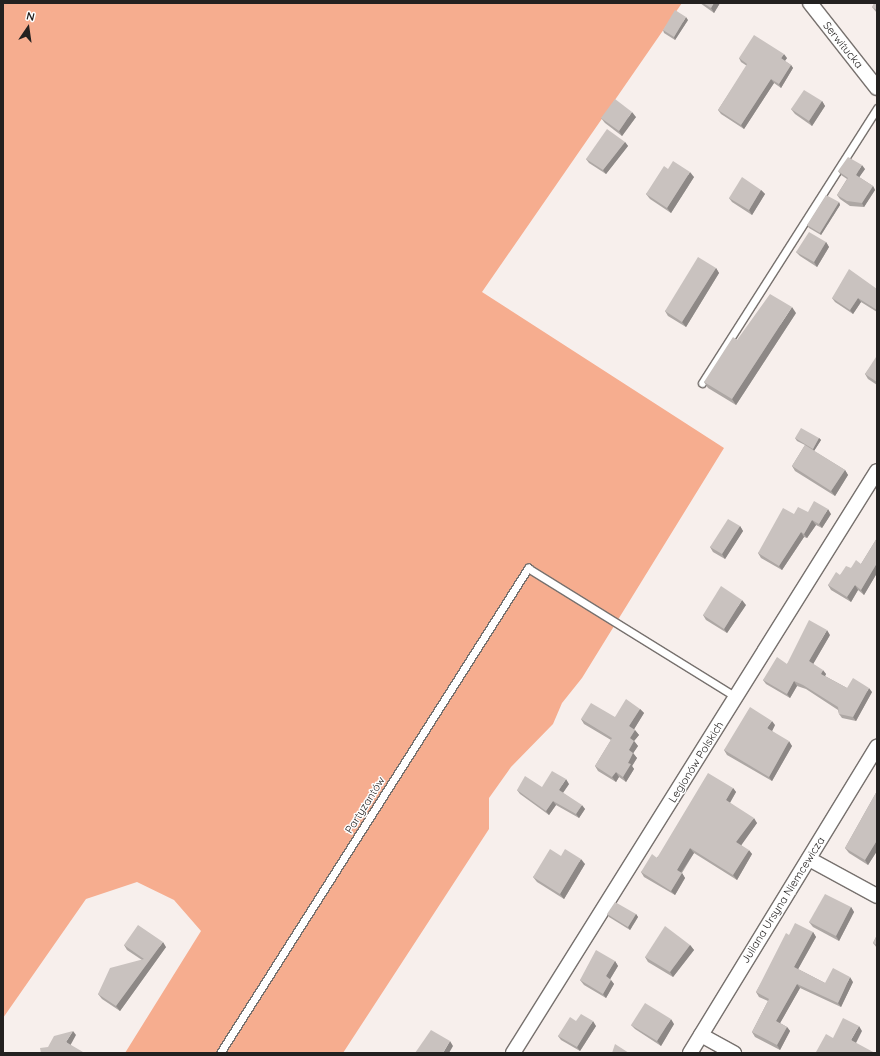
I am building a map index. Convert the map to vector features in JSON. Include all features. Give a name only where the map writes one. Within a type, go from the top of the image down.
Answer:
[{"type":"street","name":"Serwitucka","points":[[810,3],[877,88]]},
{"type":"street","name":"Legionów Polskich","points":[[513,1053],[877,471]]},
{"type":"street","name":"Juliana Ursyna Niemcewicza","points":[[690,1053],[877,747]]},
{"type":"street","points":[[809,859],[877,896]]},
{"type":"street","points":[[700,1035],[734,1053]]},
{"type":"lane","points":[[702,383],[877,108]]},
{"type":"lane","name":"Partyzantów","points":[[220,1053],[528,568],[736,697]]},
{"type":"shaded area","points":[[3,3],[682,3],[482,292],[724,448],[582,678],[562,703],[553,724],[511,767],[489,798],[489,829],[343,1053],[125,1053],[201,931],[174,900],[137,882],[86,899],[3,1018]]},
{"type":"building","points":[[703,3],[714,3],[711,8]]},
{"type":"building","points":[[874,3],[877,3],[877,10],[872,7]]},
{"type":"building","points":[[675,10],[686,17],[674,37],[663,30]]},
{"type":"building","points":[[754,35],[784,54],[781,58],[791,65],[779,84],[771,79],[741,125],[718,110],[747,64],[739,58]]},
{"type":"building","points":[[804,90],[822,101],[809,121],[791,109]]},
{"type":"building","points":[[615,99],[632,112],[619,131],[601,118]]},
{"type":"building","points":[[607,129],[625,142],[603,170],[586,159]]},
{"type":"building","points":[[848,157],[862,165],[856,175],[873,186],[862,203],[847,201],[837,195],[848,178],[838,171]]},
{"type":"building","points":[[673,161],[690,172],[667,208],[646,194],[664,166],[668,169]]},
{"type":"building","points":[[742,177],[761,190],[749,210],[729,198]]},
{"type":"building","points":[[826,195],[839,202],[820,233],[807,225]]},
{"type":"building","points":[[809,232],[826,242],[814,262],[796,252]]},
{"type":"building","points":[[698,257],[716,268],[682,322],[665,311]]},
{"type":"building","points":[[849,269],[877,289],[877,310],[858,298],[850,310],[832,298]]},
{"type":"building","points":[[770,294],[792,307],[732,399],[704,382],[733,337],[737,340]]},
{"type":"building","points":[[876,357],[877,358],[877,382],[865,374]]},
{"type":"building","points":[[801,428],[819,438],[813,449],[795,438]]},
{"type":"building","points":[[805,445],[845,470],[831,491],[792,466]]},
{"type":"building","points":[[814,501],[828,509],[819,524],[812,520],[804,534],[801,532],[779,566],[758,553],[783,508],[794,514],[798,507],[808,512]]},
{"type":"building","points":[[728,519],[740,526],[722,554],[710,547]]},
{"type":"building","points":[[877,538],[877,563],[861,590],[855,585],[847,597],[828,585],[836,572],[840,575],[846,566],[851,568],[856,560],[861,564]]},
{"type":"building","points":[[721,586],[742,600],[724,629],[703,615]]},
{"type":"building","points":[[809,620],[827,630],[809,661],[823,670],[821,674],[847,688],[853,678],[869,688],[853,717],[839,714],[838,707],[794,681],[787,694],[763,680],[777,657],[787,664]]},
{"type":"building","points":[[626,699],[640,709],[629,726],[635,730],[630,738],[634,741],[629,750],[633,753],[628,763],[631,764],[623,777],[616,772],[612,777],[595,766],[612,738],[581,719],[591,703],[615,717]]},
{"type":"building","points":[[750,707],[772,721],[767,728],[789,741],[769,777],[724,750]]},
{"type":"building","points":[[552,771],[566,779],[559,790],[582,805],[576,814],[553,801],[546,811],[517,790],[525,776],[542,787]]},
{"type":"building","points":[[708,773],[733,788],[726,800],[754,818],[736,842],[749,850],[733,875],[690,848],[677,870],[682,873],[671,891],[641,872],[652,854],[657,858]]},
{"type":"building","points":[[877,791],[877,843],[876,842],[865,860],[845,848]]},
{"type":"building","points":[[550,849],[561,856],[565,849],[581,859],[560,894],[533,877]]},
{"type":"building","points":[[825,894],[851,907],[836,936],[809,922]]},
{"type":"building","points":[[615,902],[636,914],[628,927],[607,914]]},
{"type":"building","points":[[795,923],[813,932],[794,967],[825,983],[833,968],[850,977],[838,1003],[797,984],[776,1021],[787,1027],[777,1045],[752,1032],[769,999],[756,992],[786,933],[789,935]]},
{"type":"building","points":[[138,925],[163,942],[116,1006],[98,994],[110,968],[144,959],[124,945]]},
{"type":"building","points":[[665,926],[690,945],[670,972],[645,957]]},
{"type":"building","points":[[877,935],[877,945],[873,943]]},
{"type":"building","points":[[596,950],[615,961],[606,976],[611,980],[603,994],[580,980]]},
{"type":"building","points":[[645,1003],[671,1019],[657,1041],[631,1025]]},
{"type":"building","points":[[581,1014],[593,1021],[577,1047],[558,1036],[570,1017],[576,1021]]},
{"type":"building","points":[[843,1018],[859,1026],[851,1040],[875,1053],[816,1052],[826,1034],[833,1038]]},
{"type":"building","points":[[431,1030],[450,1041],[443,1053],[415,1053]]},
{"type":"building","points":[[73,1031],[66,1042],[83,1052],[82,1053],[41,1053],[40,1048],[48,1047],[54,1036]]},
{"type":"building","points":[[615,1044],[629,1053],[612,1053]]}]
